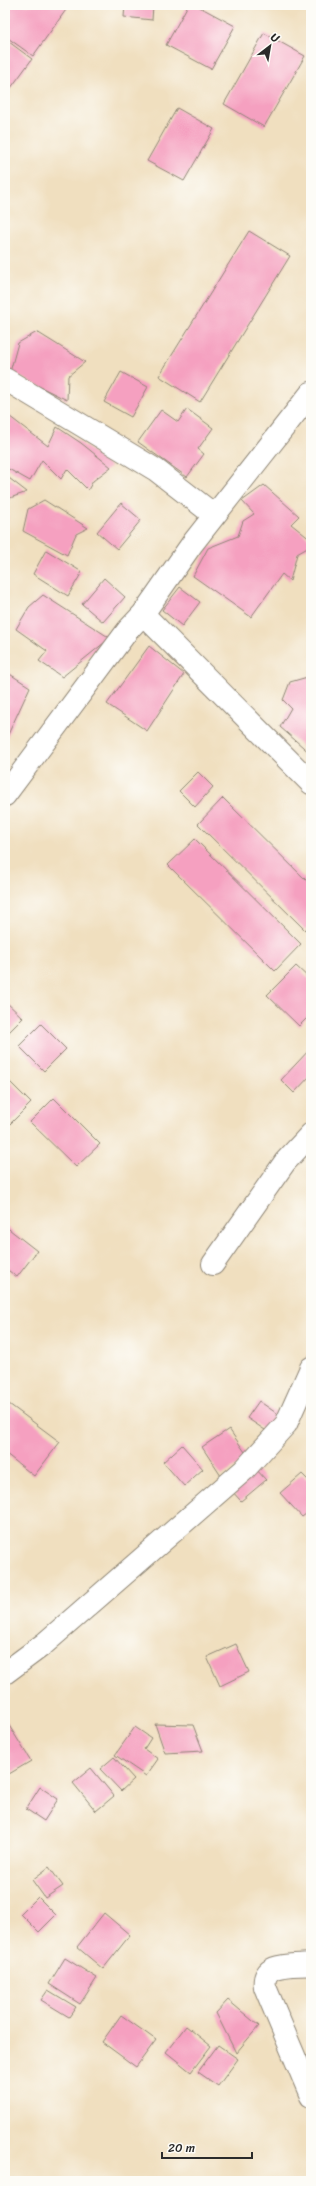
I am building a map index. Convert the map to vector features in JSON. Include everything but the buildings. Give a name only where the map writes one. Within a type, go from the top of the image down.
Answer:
[{"type":"street","points":[[5,380],[156,470],[214,515]]},
{"type":"street","points":[[5,795],[128,630],[143,614],[214,515],[311,393]]},
{"type":"street","points":[[143,614],[311,783]]},
{"type":"street","points":[[213,1264],[285,1162],[311,1134]]},
{"type":"street","points":[[5,1673],[44,1644],[244,1470],[286,1424],[311,1368]]},
{"type":"street","points":[[311,1964],[272,1968],[266,1972],[264,1979],[265,1987],[311,2096]]}]
